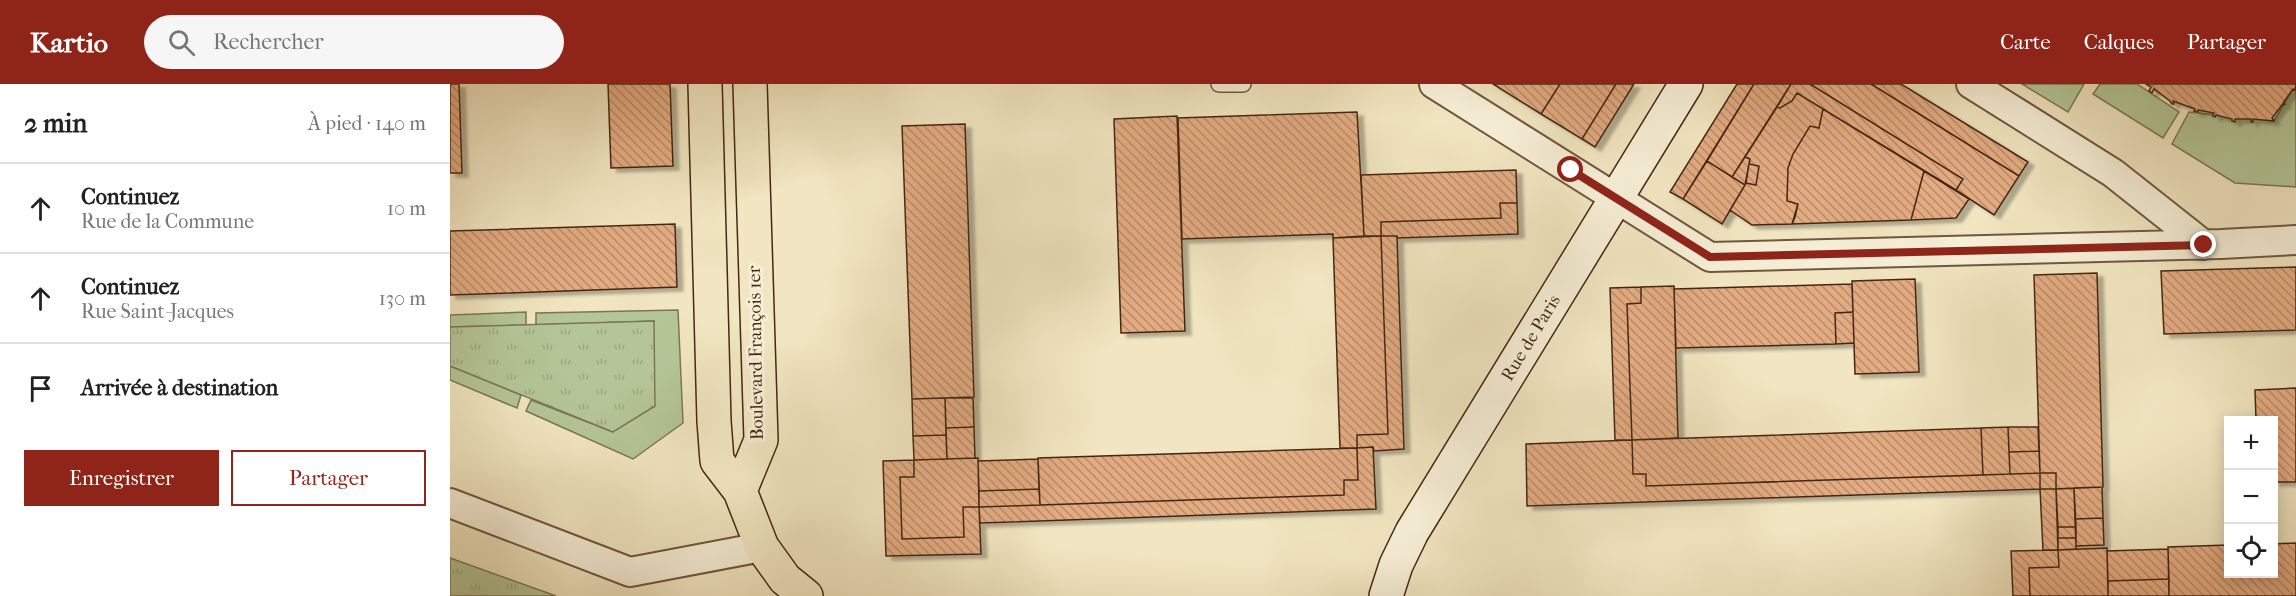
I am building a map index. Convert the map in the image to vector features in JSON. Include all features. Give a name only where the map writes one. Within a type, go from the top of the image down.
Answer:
[{"type":"main road","points":[[705,84],[717,461],[740,491],[762,547],[785,579],[806,596]]},
{"type":"main road","name":"Boulevard François 1er","points":[[740,491],[761,440],[750,84]]},
{"type":"main road","name":"Rue de Paris","points":[[1386,596],[1396,565],[1412,532],[1686,84]]},
{"type":"street","points":[[1434,84],[1710,257],[2204,245],[2296,240]]},
{"type":"street","points":[[1971,84],[2114,173],[2204,245]]},
{"type":"street","points":[[450,503],[630,572],[762,547]]},
{"type":"lane","points":[[1219,84],[1243,84]]},
{"type":"green space","points":[[2022,84],[2084,84],[2068,112]]},
{"type":"green space","points":[[2100,84],[2137,84],[2179,112],[2163,138],[2093,94]]},
{"type":"green space","points":[[2296,84],[2296,187],[2235,183],[2172,144],[2189,112],[2274,121]]},
{"type":"green space","points":[[678,310],[683,423],[633,459],[526,411],[531,400],[613,432],[654,321],[536,325],[536,313]]},
{"type":"green space","points":[[526,312],[526,325],[450,327],[450,315]]},
{"type":"green space","points":[[654,321],[655,406],[613,432],[450,366],[450,327]]},
{"type":"green space","points":[[450,366],[521,395],[517,408],[450,380]]},
{"type":"green space","points":[[450,558],[556,596],[450,596]]},
{"type":"building","points":[[450,84],[459,84],[462,173],[450,173]]},
{"type":"building","points":[[608,84],[670,84],[673,166],[611,168]]},
{"type":"building","points":[[1493,84],[1560,84],[1541,114]]},
{"type":"building","points":[[1560,84],[1616,84],[1582,139],[1541,114]]},
{"type":"building","points":[[1616,84],[1634,84],[1595,147],[1582,139]]},
{"type":"building","points":[[1737,84],[1754,84],[1683,199],[1670,192]]},
{"type":"building","points":[[1754,84],[1791,84],[1732,177],[1707,161]]},
{"type":"building","points":[[1791,84],[1810,84],[1963,179],[1956,190],[1797,93],[1792,101],[1780,108],[1777,107]]},
{"type":"building","points":[[1810,84],[1871,84],[2019,176],[1994,215],[1956,190],[1963,179]]},
{"type":"building","points":[[1871,84],[1901,84],[2028,162],[2019,176]]},
{"type":"building","points":[[2146,84],[2296,84],[2295,90],[2293,89],[2283,103],[2285,104],[2272,118],[2274,121],[2253,119],[2251,122],[2251,119],[2235,119],[2235,122],[2216,115],[2215,117],[2214,113],[2194,111],[2195,109],[2173,101],[2174,104],[2172,104],[2154,89],[2152,93],[2149,91],[2151,87]]},
{"type":"building","points":[[1797,93],[1823,109],[1819,128],[1810,126],[1793,154],[1788,168],[1787,201],[1798,204],[1795,217],[1792,224],[1752,225],[1730,210],[1746,183],[1756,185],[1759,166],[1749,164],[1750,159],[1745,157],[1777,107],[1780,108],[1792,101]]},
{"type":"building","points":[[1823,109],[1924,171],[1911,220],[1792,224],[1798,204],[1787,201],[1788,168],[1793,154],[1810,126],[1819,128]]},
{"type":"building","points":[[1357,112],[1364,236],[1333,238],[1333,234],[1182,239],[1178,118]]},
{"type":"building","points":[[1177,116],[1185,331],[1121,333],[1114,119]]},
{"type":"building","points":[[965,124],[974,397],[912,399],[902,126]]},
{"type":"building","points":[[1745,157],[1750,159],[1745,185],[1732,177]]},
{"type":"building","points":[[1707,161],[1745,185],[1722,224],[1683,199]]},
{"type":"building","points":[[1749,164],[1759,166],[1756,185],[1746,183]]},
{"type":"building","points":[[1516,170],[1517,203],[1500,203],[1501,218],[1381,222],[1381,236],[1364,236],[1361,175]]},
{"type":"building","points":[[1924,171],[1969,199],[1956,218],[1911,220]]},
{"type":"building","points":[[1500,203],[1517,203],[1518,234],[1397,238],[1397,236],[1381,236],[1381,222],[1501,218]]},
{"type":"building","points":[[675,224],[677,287],[450,295],[450,231]]},
{"type":"building","points":[[1381,236],[1397,236],[1404,449],[1374,451],[1373,447],[1357,448],[1357,435],[1388,434]]},
{"type":"building","points":[[1381,236],[1388,434],[1357,435],[1357,448],[1340,448],[1333,238]]},
{"type":"building","points":[[2296,267],[2296,330],[2164,334],[2161,271]]},
{"type":"building","points":[[2097,273],[2103,487],[2056,489],[2056,473],[2040,473],[2034,275]]},
{"type":"building","points":[[1915,279],[1919,372],[1855,374],[1852,281]]},
{"type":"building","points":[[1852,284],[1853,312],[1835,313],[1836,344],[1676,348],[1674,289]]},
{"type":"building","points":[[1674,286],[1678,438],[1632,440],[1627,304],[1641,303],[1641,287]]},
{"type":"building","points":[[1641,287],[1641,303],[1627,304],[1632,440],[1615,440],[1610,288]]},
{"type":"building","points":[[1853,312],[1854,343],[1836,344],[1835,313]]},
{"type":"building","points":[[2296,388],[2296,482],[2278,482],[2278,416],[2256,416],[2255,390]]},
{"type":"building","points":[[945,398],[973,398],[974,427],[946,428]]},
{"type":"building","points":[[945,398],[946,435],[913,436],[912,399]]},
{"type":"building","points":[[974,427],[975,458],[947,459],[946,428]]},
{"type":"building","points":[[2008,427],[2010,474],[1983,475],[1981,428]]},
{"type":"building","points":[[2008,427],[2038,427],[2039,451],[2009,452]]},
{"type":"building","points":[[1981,428],[1983,475],[1646,486],[1646,474],[1633,474],[1632,440]]},
{"type":"building","points":[[946,435],[947,459],[914,460],[913,436]]},
{"type":"building","points":[[1632,440],[1633,474],[1646,474],[1646,486],[2040,473],[2040,489],[1527,506],[1526,444]]},
{"type":"building","points":[[1373,447],[1376,509],[980,523],[979,507],[1344,495],[1344,480],[1358,480],[1357,448]]},
{"type":"building","points":[[1357,448],[1358,480],[1344,480],[1344,495],[1040,505],[1038,458]]},
{"type":"building","points":[[2039,451],[2040,473],[2010,474],[2009,452]]},
{"type":"building","points":[[978,458],[979,507],[963,507],[964,537],[902,539],[900,477],[914,477],[914,460]]},
{"type":"building","points":[[1038,459],[1039,489],[979,491],[978,461]]},
{"type":"building","points":[[914,460],[914,477],[900,477],[902,539],[964,537],[963,507],[979,507],[981,554],[886,556],[883,461]]},
{"type":"building","points":[[2040,473],[2056,473],[2056,489],[2040,489]]},
{"type":"building","points":[[2102,487],[2103,518],[2075,519],[2074,488]]},
{"type":"building","points":[[2074,488],[2076,527],[2058,527],[2056,489]]},
{"type":"building","points":[[1039,489],[1040,505],[979,507],[979,491]]},
{"type":"building","points":[[2040,489],[2056,489],[2058,550],[2043,550]]},
{"type":"building","points":[[2103,518],[2104,545],[2076,546],[2075,519]]},
{"type":"building","points":[[2058,527],[2076,527],[2076,538],[2058,538]]},
{"type":"building","points":[[2058,538],[2076,538],[2076,549],[2058,550]]},
{"type":"building","points":[[2296,543],[2296,596],[2169,596],[2168,547],[2224,545],[2224,578],[2278,578],[2278,544]]},
{"type":"building","points":[[2107,548],[2108,596],[2030,596],[2029,568],[2059,567],[2058,550]]},
{"type":"building","points":[[2168,549],[2169,579],[2108,581],[2107,551]]},
{"type":"building","points":[[2058,550],[2059,567],[2029,568],[2030,596],[2013,596],[2011,551]]},
{"type":"building","points":[[2169,579],[2169,596],[2108,596],[2108,581]]},
{"type":"route","points":[[1571,170],[1710,257],[2204,245]]}]
